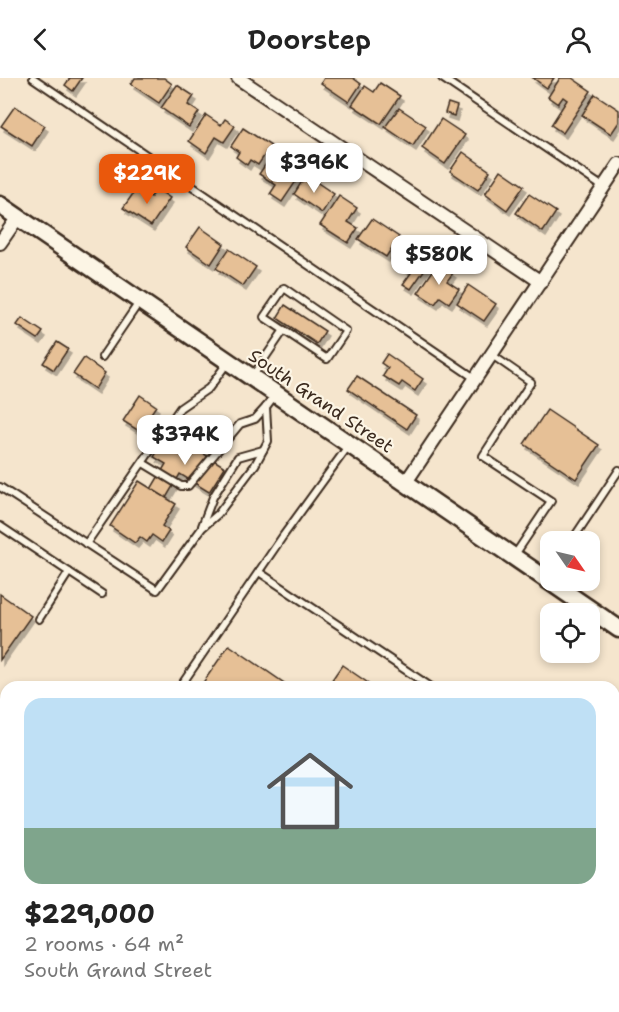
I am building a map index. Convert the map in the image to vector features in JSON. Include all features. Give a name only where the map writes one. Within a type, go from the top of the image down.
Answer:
[{"type":"main road","name":"South Grand Street","points":[[0,205],[252,377],[271,400],[349,444],[514,556],[540,571]]},
{"type":"main road","name":"South Grand Street","points":[[569,591],[619,629]]},
{"type":"street","points":[[238,78],[541,282]]},
{"type":"street","points":[[406,482],[619,164]]},
{"type":"street","points":[[0,243],[18,217]]},
{"type":"lane","points":[[33,78],[476,379]]},
{"type":"lane","points":[[442,78],[603,187]]},
{"type":"lane","points":[[284,288],[346,331],[327,359],[284,330],[264,317],[284,288]]},
{"type":"lane","points":[[102,357],[140,301]]},
{"type":"lane","points":[[252,377],[284,330]]},
{"type":"lane","points":[[492,355],[531,382],[483,456],[551,501],[514,556]]},
{"type":"lane","points":[[86,544],[180,408],[209,388],[229,361]]},
{"type":"lane","points":[[143,463],[181,486],[188,486],[240,424],[255,418],[271,400]]},
{"type":"lane","points":[[0,487],[157,590],[202,528],[218,514],[255,465],[268,441],[271,400]]},
{"type":"lane","points":[[184,681],[349,444]]},
{"type":"lane","points":[[202,528],[213,496],[238,457],[263,450]]},
{"type":"lane","points":[[578,531],[619,470]]},
{"type":"lane","points":[[0,526],[102,594]]},
{"type":"lane","points":[[39,619],[69,572]]},
{"type":"lane","points":[[259,572],[422,681]]},
{"type":"building","points":[[70,78],[82,78],[73,91],[65,85]]},
{"type":"building","points":[[135,78],[164,78],[172,84],[159,103],[131,84]]},
{"type":"building","points":[[324,78],[353,78],[361,84],[349,102],[321,83]]},
{"type":"building","points":[[533,78],[554,78],[547,88]]},
{"type":"building","points":[[560,78],[572,78],[591,91],[563,133],[551,125],[567,100],[563,97],[558,104],[548,97]]},
{"type":"building","points":[[380,83],[400,96],[381,124],[352,105],[365,86],[374,92]]},
{"type":"building","points":[[177,85],[194,96],[188,105],[199,112],[189,127],[161,108]]},
{"type":"building","points":[[595,94],[619,110],[619,122],[611,134],[582,115]]},
{"type":"building","points":[[448,103],[457,106],[454,116],[445,113]]},
{"type":"building","points":[[15,106],[45,126],[32,146],[1,126]]},
{"type":"building","points":[[399,108],[426,126],[413,146],[385,127]]},
{"type":"building","points":[[206,115],[221,125],[225,119],[235,126],[224,142],[216,137],[206,153],[189,141]]},
{"type":"building","points":[[441,119],[465,135],[445,164],[422,148]]},
{"type":"building","points":[[243,128],[271,146],[258,165],[250,160],[247,165],[236,157],[239,152],[231,146]]},
{"type":"building","points":[[463,152],[490,171],[478,190],[450,171]]},
{"type":"building","points":[[272,155],[301,174],[282,202],[270,194],[276,185],[259,174]]},
{"type":"building","points":[[501,170],[524,186],[507,210],[485,194]]},
{"type":"building","points":[[306,175],[334,194],[322,213],[294,194]]},
{"type":"building","points":[[137,188],[151,197],[157,189],[170,198],[151,226],[123,208]]},
{"type":"building","points":[[529,194],[556,212],[543,232],[516,213]]},
{"type":"building","points":[[339,196],[357,208],[348,222],[358,228],[348,243],[320,225]]},
{"type":"building","points":[[372,219],[399,237],[386,257],[358,239]]},
{"type":"building","points":[[200,227],[224,244],[211,264],[186,247]]},
{"type":"building","points":[[403,240],[432,259],[411,289],[403,284],[411,273],[391,259]]},
{"type":"building","points":[[229,249],[256,267],[243,286],[216,268]]},
{"type":"building","points":[[438,263],[453,273],[447,281],[459,289],[449,303],[440,297],[435,304],[418,293]]},
{"type":"building","points":[[468,285],[496,304],[484,321],[457,303]]},
{"type":"building","points":[[285,305],[325,331],[317,344],[277,318]]},
{"type":"building","points":[[22,318],[43,332],[38,339],[17,325]]},
{"type":"building","points":[[57,342],[68,349],[54,370],[43,363]]},
{"type":"building","points":[[387,354],[423,379],[415,391],[402,382],[399,386],[383,376],[388,368],[381,363]]},
{"type":"building","points":[[84,358],[105,373],[95,389],[73,374]]},
{"type":"building","points":[[357,376],[416,415],[407,429],[348,389]]},
{"type":"building","points":[[140,395],[156,406],[139,431],[123,421]]},
{"type":"building","points":[[547,410],[599,445],[576,479],[524,444]]},
{"type":"building","points":[[169,432],[225,467],[209,492],[180,474],[166,498],[151,489],[166,464],[154,457]]},
{"type":"building","points":[[139,481],[176,504],[162,526],[169,531],[162,542],[152,535],[147,542],[140,537],[135,543],[110,526]]},
{"type":"building","points":[[0,594],[31,616],[0,660]]},
{"type":"building","points":[[229,645],[281,681],[204,681]]},
{"type":"building","points":[[342,665],[365,681],[331,681]]}]
